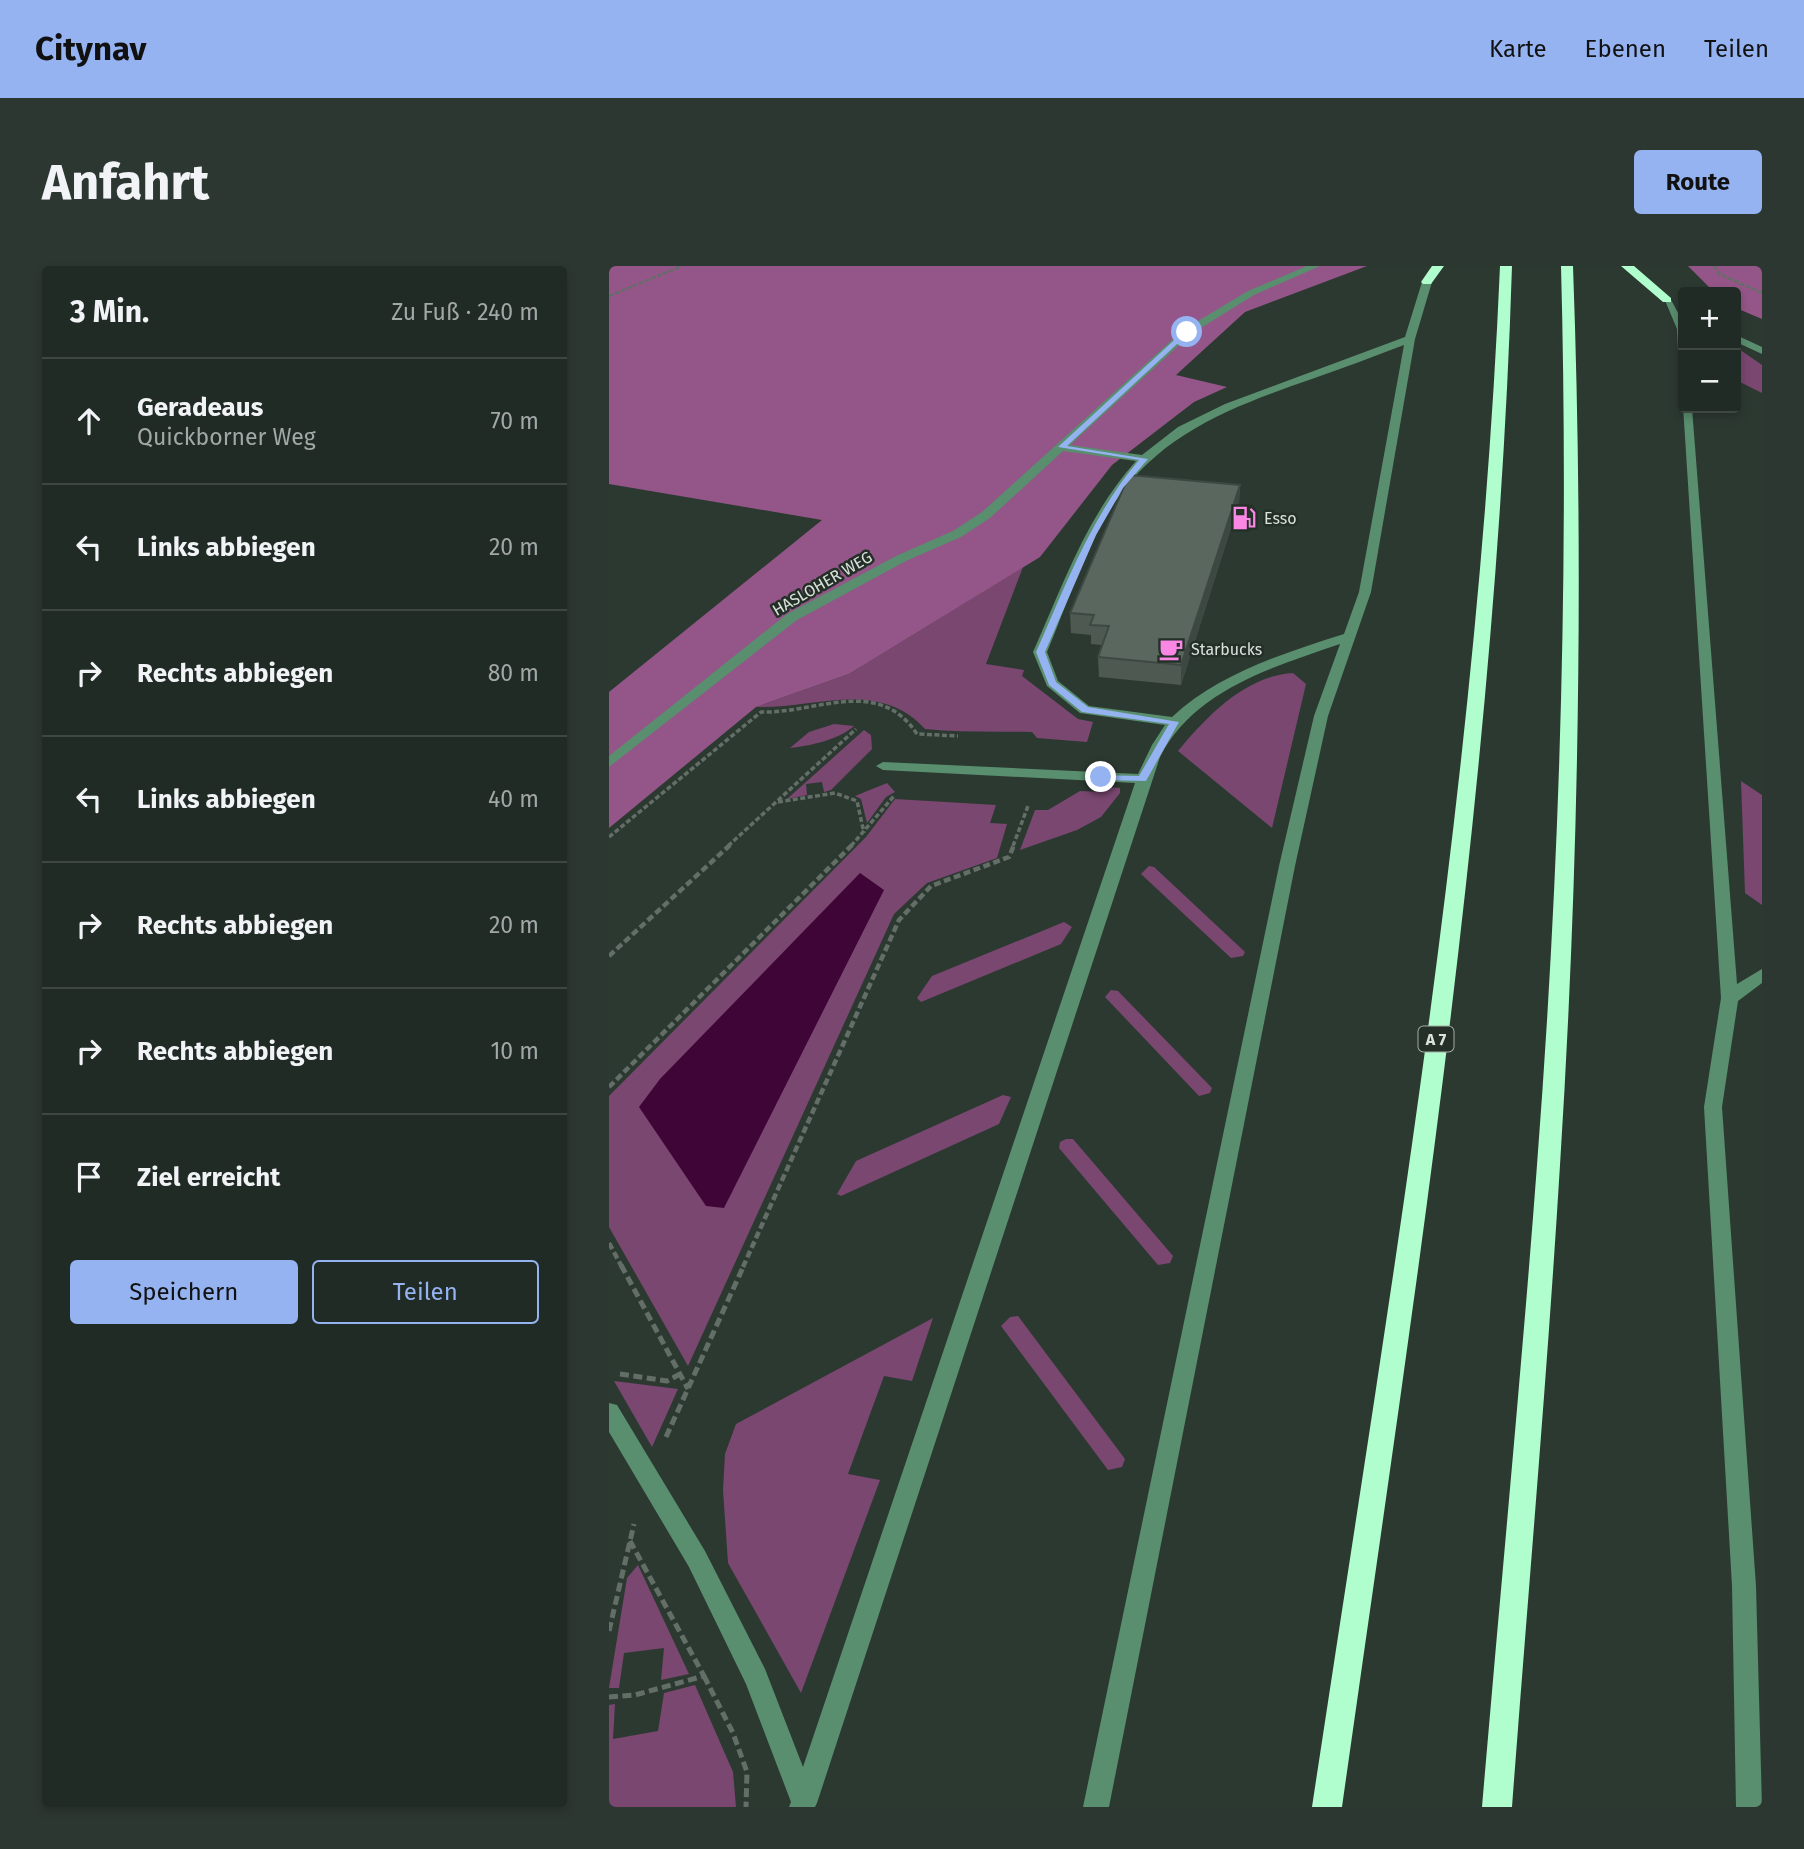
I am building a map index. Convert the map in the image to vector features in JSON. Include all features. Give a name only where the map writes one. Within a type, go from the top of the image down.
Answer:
[{"type":"highway","points":[[1427,282],[1438,266]]},
{"type":"highway","name":"A 7","points":[[1327,1807],[1428,1107],[1475,722],[1499,441],[1506,266]]},
{"type":"highway","points":[[1497,1807],[1549,1163],[1569,731],[1573,436],[1567,266]]},
{"type":"highway","points":[[1626,266],[1667,300]]},
{"type":"street","name":"HASLOHER WEG","points":[[609,763],[792,617],[902,558],[957,534],[1010,496],[1187,332],[1251,293],[1315,266]]},
{"type":"street","points":[[1096,1807],[1287,866],[1321,716],[1365,592],[1410,339],[1427,282]]},
{"type":"street","points":[[1667,300],[1678,307]]},
{"type":"street","points":[[1667,300],[1682,329],[1683,350]]},
{"type":"street","points":[[1175,722],[1085,710],[1052,683],[1040,652],[1092,535],[1120,486],[1144,459],[1190,422],[1237,401],[1410,339]]},
{"type":"street","points":[[1741,340],[1762,351]]},
{"type":"street","points":[[1687,413],[1730,998],[1713,1107],[1744,1586],[1749,1807]]},
{"type":"street","points":[[1061,447],[1144,459]]},
{"type":"street","points":[[803,1805],[1131,824],[1142,779],[1175,722],[1223,688],[1268,665],[1347,637]]},
{"type":"street","points":[[883,766],[1142,779]]},
{"type":"street","points":[[1730,998],[1762,975]]},
{"type":"street","points":[[609,1412],[697,1559],[756,1678],[803,1805]]},
{"type":"path","points":[[609,296],[682,266]]},
{"type":"path","points":[[1714,266],[1719,274],[1762,293]]},
{"type":"path","points":[[609,837],[761,712],[788,712],[809,705],[855,701],[893,711],[913,725],[917,734],[965,737]]},
{"type":"path","points":[[609,956],[856,730]]},
{"type":"path","points":[[775,802],[835,793],[857,801],[864,833]]},
{"type":"path","points":[[609,1087],[864,833],[891,797],[901,793]]},
{"type":"path","points":[[609,1631],[629,1540],[647,1476],[899,920],[930,886],[1009,857],[1028,806]]},
{"type":"path","points":[[609,1243],[688,1389]]},
{"type":"path","points":[[620,1374],[667,1381],[680,1374]]},
{"type":"path","points":[[629,1540],[733,1733],[747,1772],[746,1807]]},
{"type":"path","points":[[609,1697],[635,1695],[703,1676]]},
{"type":"shaded area","points":[[609,266],[1367,266],[1245,312],[1176,375],[1227,387],[1194,402],[1112,465],[1040,557],[849,674],[756,707],[609,828],[609,692],[822,520],[609,484]]},
{"type":"shaded area","points":[[1688,266],[1762,266],[1762,319],[1741,310],[1741,287],[1709,287]]},
{"type":"shaded area","points":[[1741,350],[1762,365],[1762,393],[1741,382]]},
{"type":"shaded area","points":[[1023,567],[986,664],[1024,670],[1022,676],[1078,719],[1093,722],[1087,742],[1037,738],[1032,732],[925,729],[907,713],[887,704],[866,700],[756,707],[849,674]]},
{"type":"shaded area","points":[[1293,673],[1306,684],[1272,828],[1178,751],[1201,724],[1228,700],[1259,682]]},
{"type":"shaded area","points":[[834,724],[854,726],[841,735],[824,741],[790,748],[809,732]]},
{"type":"shaded area","points":[[864,730],[871,735],[872,749],[831,790],[824,792],[822,782],[806,784],[807,795],[787,799]]},
{"type":"shaded area","points":[[1741,781],[1762,795],[1762,905],[1745,893]]},
{"type":"shaded area","points":[[887,783],[895,792],[886,797],[867,823],[861,799],[855,796]]},
{"type":"shaded area","points":[[1106,787],[1120,788],[1120,793],[1101,817],[1077,830],[1020,850],[1035,810],[1048,810],[1080,791],[1104,792]]},
{"type":"shaded area","points":[[895,799],[996,805],[990,823],[1007,824],[997,858],[927,883],[894,914],[688,1366],[609,1227],[609,1096],[866,837]]},
{"type":"shaded area","points":[[1149,866],[1154,867],[1245,952],[1243,956],[1231,958],[1141,874]]},
{"type":"shaded area","points":[[860,873],[884,890],[724,1208],[706,1206],[639,1107],[660,1079]]},
{"type":"shaded area","points":[[1064,922],[1072,927],[1061,944],[921,1002],[917,998],[932,976]]},
{"type":"shaded area","points":[[1111,990],[1118,991],[1212,1088],[1210,1093],[1199,1096],[1105,997]]},
{"type":"shaded area","points":[[1003,1095],[1011,1097],[999,1124],[841,1196],[837,1194],[856,1161]]},
{"type":"shaded area","points":[[1073,1139],[1173,1256],[1170,1263],[1158,1265],[1059,1148],[1060,1142]]},
{"type":"shaded area","points":[[1018,1316],[1125,1459],[1122,1467],[1108,1470],[1001,1326],[1010,1317]]},
{"type":"shaded area","points":[[933,1318],[912,1381],[884,1376],[848,1474],[880,1480],[801,1693],[728,1563],[723,1490],[725,1454],[736,1424]]},
{"type":"shaded area","points":[[614,1381],[678,1389],[652,1447]]},
{"type":"shaded area","points":[[638,1565],[689,1674],[661,1680],[664,1648],[624,1653],[619,1688],[609,1688],[627,1578]]},
{"type":"shaded area","points":[[695,1685],[733,1772],[736,1807],[609,1807],[609,1705],[615,1704],[613,1739],[658,1731],[664,1693]]},
{"type":"building","points":[[1129,475],[1240,485],[1181,665],[1098,657],[1109,626],[1090,625],[1094,615],[1070,613]]},
{"type":"place","name":"Esso","points":[[1244,518]]},
{"type":"place","name":"Starbucks","points":[[1171,649]]},
{"type":"route","points":[[1101,777],[1142,779],[1175,722],[1085,710],[1052,683],[1040,652],[1092,535],[1120,486],[1144,459],[1061,447],[1187,332]]}]
